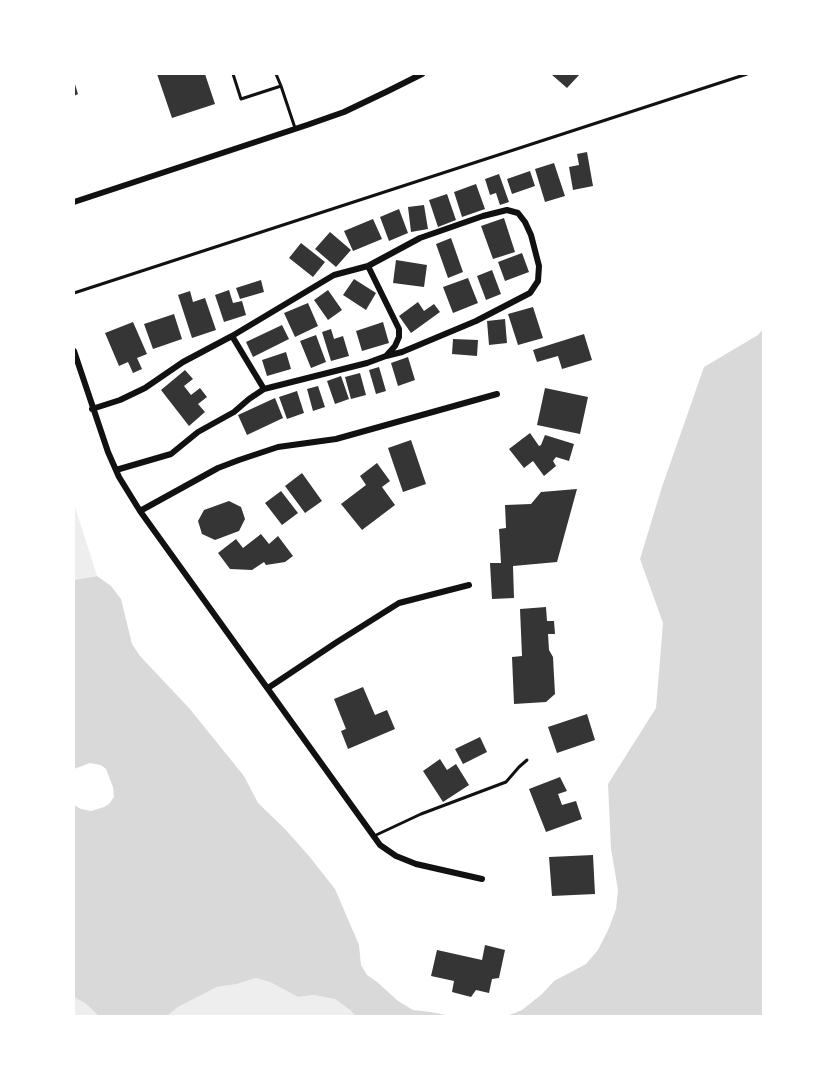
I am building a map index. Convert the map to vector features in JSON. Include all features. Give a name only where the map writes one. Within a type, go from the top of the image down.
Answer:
[{"type":"street","points":[[74,202],[344,112],[422,74]]},
{"type":"street","points":[[92,409],[120,400],[145,388],[183,362],[232,336],[334,275],[368,266],[420,238],[507,210],[518,213],[531,235],[539,266],[538,281],[530,293],[476,321],[402,352],[367,363],[264,388],[234,412],[198,432],[171,453],[116,470]]},
{"type":"street","points":[[368,266],[399,329],[399,337],[395,346],[386,356]]},
{"type":"street","points":[[232,336],[264,388]]},
{"type":"street","points":[[74,351],[92,409],[116,470],[140,511],[380,845],[396,856],[416,864],[482,879]]},
{"type":"street","points":[[140,511],[218,468],[278,447],[336,439],[497,394]]},
{"type":"street","points":[[268,688],[399,603],[469,585]]},
{"type":"lane","points":[[233,74],[241,99],[281,86]]},
{"type":"lane","points":[[276,74],[296,129]]},
{"type":"lane","points":[[374,836],[421,814],[506,782],[527,760]]},
{"type":"path","points":[[74,292],[747,74]]},
{"type":"shaded area","points":[[763,329],[763,1016],[507,1016],[522,1010],[554,981],[586,964],[598,950],[609,928],[616,909],[618,890],[611,849],[608,784],[656,708],[663,623],[640,559],[662,487],[704,367],[758,335]]},
{"type":"shaded area","points":[[74,504],[97,576],[74,580]]},
{"type":"shaded area","points":[[97,576],[111,586],[121,599],[132,644],[140,656],[189,708],[244,776],[258,803],[285,829],[335,889],[359,945],[361,965],[367,975],[398,1001],[413,1010],[451,1016],[356,1016],[335,999],[314,995],[298,997],[270,982],[256,978],[217,987],[178,1007],[167,1016],[99,1016],[85,1003],[74,997],[74,805],[91,811],[104,807],[114,797],[113,787],[106,769],[101,765],[90,763],[74,769],[74,580]]},
{"type":"shaded area","points":[[256,978],[270,982],[298,997],[314,995],[335,999],[356,1016],[167,1016],[178,1007],[217,987]]},
{"type":"shaded area","points":[[74,997],[85,1003],[99,1016],[74,1016]]},
{"type":"building","points":[[157,74],[205,74],[215,104],[172,118]]},
{"type":"building","points":[[551,74],[580,74],[567,88]]},
{"type":"building","points":[[74,81],[78,94],[74,96]]},
{"type":"building","points":[[587,152],[593,186],[573,190],[569,167],[579,165],[577,154]]},
{"type":"building","points":[[554,163],[565,196],[545,202],[535,169]]},
{"type":"building","points":[[530,171],[535,186],[512,194],[507,179]]},
{"type":"building","points":[[499,174],[509,202],[500,205],[496,193],[490,195],[485,179]]},
{"type":"building","points":[[476,184],[485,209],[462,217],[454,192]]},
{"type":"building","points":[[447,194],[456,220],[438,227],[429,200]]},
{"type":"building","points":[[424,205],[428,229],[411,232],[408,207]]},
{"type":"building","points":[[399,209],[408,233],[389,241],[380,217]]},
{"type":"building","points":[[504,218],[515,252],[493,259],[481,226]]},
{"type":"building","points":[[373,219],[382,239],[353,251],[344,231]]},
{"type":"building","points":[[330,232],[351,250],[336,267],[315,249]]},
{"type":"building","points":[[451,238],[463,272],[448,278],[436,244]]},
{"type":"building","points":[[301,243],[325,262],[313,277],[289,258]]},
{"type":"building","points":[[522,253],[529,272],[505,281],[498,262]]},
{"type":"building","points":[[396,260],[427,265],[424,287],[393,283]]},
{"type":"building","points":[[492,270],[501,294],[486,300],[477,276]]},
{"type":"building","points":[[468,278],[478,303],[453,313],[443,287]]},
{"type":"building","points":[[354,279],[376,293],[366,310],[343,295]]},
{"type":"building","points":[[261,280],[264,292],[240,299],[236,288]]},
{"type":"building","points":[[229,290],[233,303],[242,301],[246,315],[224,322],[215,295]]},
{"type":"building","points":[[328,290],[342,310],[328,320],[314,300]]},
{"type":"building","points":[[190,291],[193,302],[205,298],[216,330],[192,338],[178,295]]},
{"type":"building","points":[[418,302],[424,311],[434,304],[440,312],[411,333],[399,316]]},
{"type":"building","points":[[308,303],[318,326],[295,337],[284,313]]},
{"type":"building","points":[[533,307],[543,338],[518,345],[508,314]]},
{"type":"building","points":[[174,314],[182,339],[153,349],[144,324]]},
{"type":"building","points":[[505,319],[507,343],[489,345],[487,321]]},
{"type":"building","points":[[133,322],[147,354],[137,358],[142,369],[133,373],[128,362],[119,366],[105,333]]},
{"type":"building","points":[[383,322],[389,343],[362,351],[356,331]]},
{"type":"building","points":[[282,325],[289,339],[253,357],[246,342]]},
{"type":"building","points":[[331,329],[334,339],[343,336],[349,356],[331,361],[322,332]]},
{"type":"building","points":[[584,334],[592,360],[562,369],[558,356],[537,362],[533,350]]},
{"type":"building","points":[[316,335],[326,362],[311,368],[300,341]]},
{"type":"building","points":[[453,339],[478,340],[477,356],[452,354]]},
{"type":"building","points":[[286,352],[291,369],[267,376],[262,360]]},
{"type":"building","points":[[408,357],[415,380],[398,386],[391,363]]},
{"type":"building","points":[[379,367],[386,391],[376,394],[369,370]]},
{"type":"building","points":[[185,370],[193,379],[184,386],[191,395],[200,388],[207,397],[198,404],[205,412],[189,426],[161,390]]},
{"type":"building","points":[[360,373],[366,395],[351,399],[345,377]]},
{"type":"building","points":[[341,376],[349,399],[335,404],[327,381]]},
{"type":"building","points":[[318,386],[325,407],[313,411],[307,389]]},
{"type":"building","points":[[545,388],[588,397],[580,434],[537,425]]},
{"type":"building","points":[[297,391],[304,413],[287,419],[279,397]]},
{"type":"building","points":[[275,398],[283,418],[247,435],[238,415]]},
{"type":"building","points":[[530,433],[539,446],[545,435],[574,444],[569,461],[556,457],[553,461],[556,466],[544,476],[533,461],[524,468],[509,449]]},
{"type":"building","points":[[411,440],[426,484],[403,492],[388,448]]},
{"type":"building","points":[[377,463],[390,481],[382,487],[395,505],[362,530],[341,504],[366,485],[360,476]]},
{"type":"building","points":[[302,473],[322,501],[305,513],[285,486]]},
{"type":"building","points":[[577,489],[557,562],[513,566],[514,598],[492,599],[490,563],[501,563],[499,529],[506,528],[505,505],[531,504],[541,492]]},
{"type":"building","points":[[281,491],[298,513],[282,525],[265,503]]},
{"type":"building","points":[[229,501],[241,507],[245,519],[239,531],[215,540],[202,534],[198,521],[204,510]]},
{"type":"building","points":[[261,534],[269,544],[278,536],[293,556],[285,562],[266,565],[264,562],[252,570],[230,569],[218,553],[236,539],[243,548]]},
{"type":"building","points":[[546,607],[547,621],[554,621],[555,634],[548,634],[549,650],[553,657],[555,694],[546,702],[514,704],[512,657],[522,656],[520,609]]},
{"type":"building","points":[[363,687],[375,715],[387,710],[395,729],[348,749],[341,731],[346,729],[334,699]]},
{"type":"building","points":[[587,714],[595,740],[557,753],[548,727]]},
{"type":"building","points":[[480,737],[487,752],[463,764],[455,749]]},
{"type":"building","points":[[440,759],[447,770],[456,764],[469,785],[443,802],[423,771]]},
{"type":"building","points":[[560,777],[567,791],[558,794],[562,805],[576,801],[582,819],[546,832],[529,789]]},
{"type":"building","points":[[593,855],[595,894],[552,896],[549,857]]},
{"type":"building","points":[[485,945],[505,950],[499,978],[492,979],[489,993],[476,990],[471,997],[452,992],[454,981],[431,976],[437,950],[482,960]]}]
